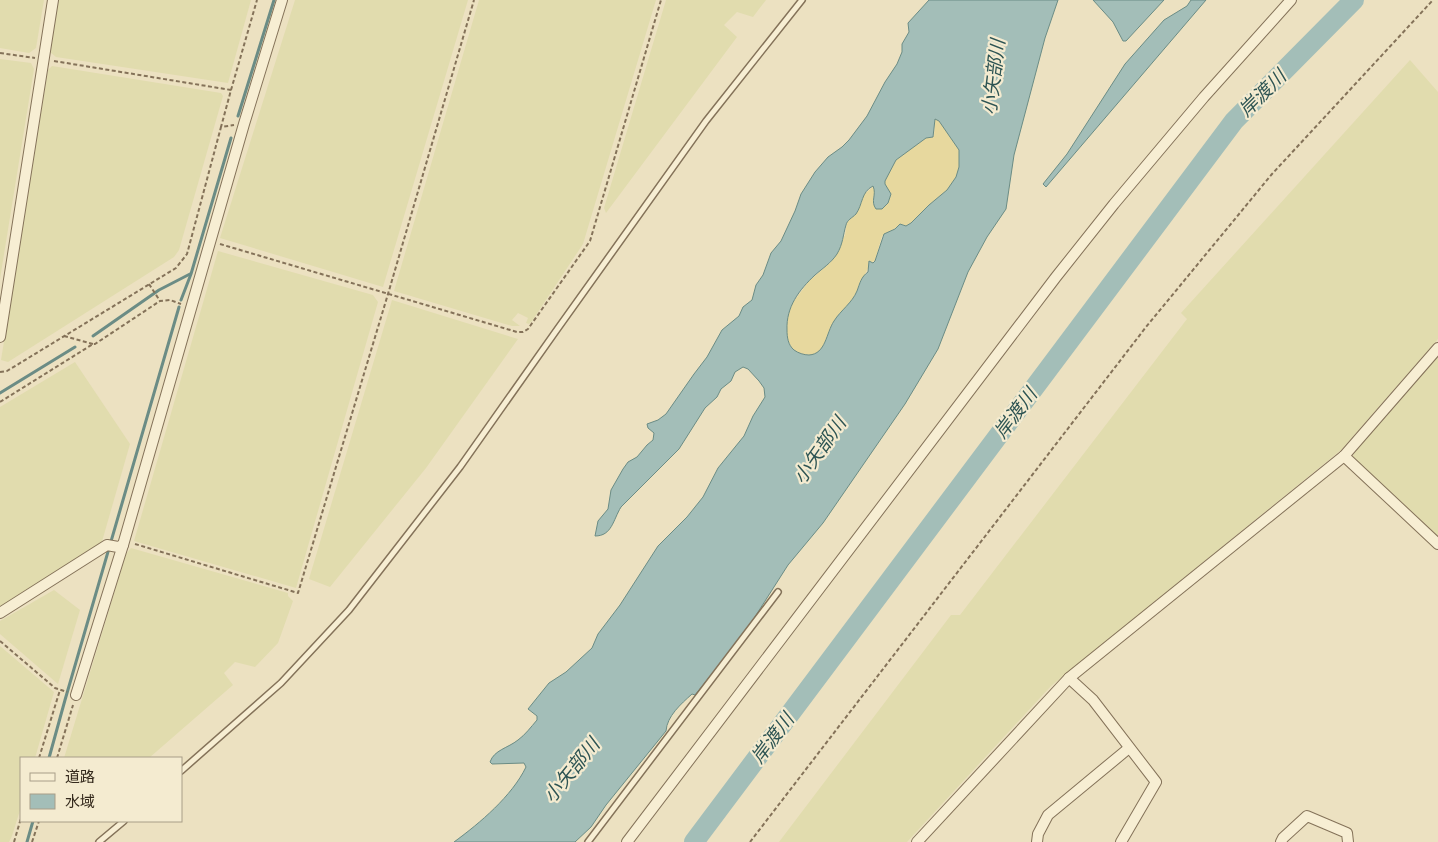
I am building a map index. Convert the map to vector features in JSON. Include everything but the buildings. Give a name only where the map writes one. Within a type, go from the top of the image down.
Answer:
[{"type":"street","points":[[0,337],[52,0]]},
{"type":"street","points":[[76,695],[282,0]]},
{"type":"street","points":[[627,842],[1056,276],[1185,120],[1291,0]]},
{"type":"street","points":[[917,842],[1069,678],[1344,456],[1438,348]]},
{"type":"street","points":[[1344,456],[1438,544]]},
{"type":"street","points":[[0,613],[107,545],[120,546]]},
{"type":"street","points":[[1069,678],[1092,700],[1156,782],[1121,842]]},
{"type":"street","points":[[1037,842],[1038,834],[1048,816],[1130,748]]},
{"type":"street","points":[[1281,842],[1307,816],[1347,833],[1348,842]]},
{"type":"lane","points":[[182,770],[281,683],[349,610],[460,467],[706,121],[802,0]]},
{"type":"lane","points":[[588,842],[778,592]]},
{"type":"lane","points":[[99,842],[123,822]]},
{"type":"path","points":[[0,372],[7,371],[176,268],[187,254],[231,90],[258,0]]},
{"type":"path","points":[[120,546],[134,544],[298,593],[474,0]]},
{"type":"path","points":[[210,241],[517,332],[523,332],[528,329],[590,241],[661,0]]},
{"type":"path","points":[[750,842],[1146,327],[1272,174],[1433,0]]},
{"type":"path","points":[[0,53],[231,90]]},
{"type":"path","points":[[221,127],[225,128],[238,123],[244,124]]},
{"type":"path","points":[[149,284],[160,301]]},
{"type":"path","points":[[0,402],[95,344],[160,301],[170,300],[191,307]]},
{"type":"path","points":[[63,336],[93,344]]},
{"type":"path","points":[[0,641],[63,691]]},
{"type":"path","points":[[39,757],[60,690]]},
{"type":"path","points":[[57,757],[76,695]]},
{"type":"path","points":[[14,842],[20,821]]},
{"type":"path","points":[[32,842],[39,822]]},
{"type":"shaded area","points":[[0,0],[44,0],[36,48],[29,53],[0,48]]},
{"type":"shaded area","points":[[58,0],[251,0],[228,83],[56,57],[50,52]]},
{"type":"shaded area","points":[[295,0],[468,0],[383,287],[220,238]]},
{"type":"shaded area","points":[[479,0],[656,0],[583,244],[532,321],[529,324],[526,323],[528,318],[518,313],[512,320],[520,326],[512,326],[394,291]]},
{"type":"shaded area","points":[[666,0],[766,0],[753,17],[737,12],[724,25],[737,37],[606,213],[604,208]]},
{"type":"shaded area","points":[[0,59],[31,63],[34,69],[0,279]]},
{"type":"shaded area","points":[[1410,60],[1438,92],[1438,339],[1341,450],[1051,686],[907,842],[779,842],[951,615],[960,615],[1187,319],[1181,313]]},
{"type":"shaded area","points":[[52,66],[221,93],[223,96],[179,250],[174,257],[8,362],[1,360],[48,70]]},
{"type":"shaded area","points":[[218,251],[373,295],[378,302],[296,588],[134,541]]},
{"type":"shaded area","points":[[392,300],[518,339],[426,468],[330,587],[309,579]]},
{"type":"shaded area","points":[[1438,357],[1438,536],[1353,457],[1354,452]]},
{"type":"shaded area","points":[[75,362],[130,444],[101,545],[0,608],[0,407]]},
{"type":"shaded area","points":[[131,548],[288,593],[288,596],[293,601],[278,643],[255,667],[235,662],[224,673],[233,685],[150,757],[64,757],[126,554]]},
{"type":"shaded area","points":[[54,590],[80,610],[58,684],[0,634],[0,621]]},
{"type":"shaded area","points":[[0,646],[54,692],[35,757],[20,757],[20,810],[9,842],[0,842]]},
{"type":"sand","points":[[935,119],[939,121],[959,150],[959,167],[956,177],[947,190],[911,223],[906,226],[902,224],[882,236],[875,261],[871,262],[853,299],[834,321],[823,347],[817,353],[810,355],[794,351],[787,337],[786,321],[791,305],[809,281],[830,263],[845,235],[847,222],[858,210],[863,195],[873,187],[875,190],[874,206],[888,203],[891,194],[885,184],[885,180],[896,160],[926,138],[934,136]]},
{"type":"water","name":"小矢部川","points":[[929,0],[1058,0],[1045,38],[1014,155],[1006,209],[987,237],[968,272],[938,349],[905,404],[823,523],[788,565],[744,634],[695,695],[692,694],[675,711],[669,720],[666,731],[606,805],[591,827],[575,842],[454,842],[485,818],[504,798],[526,767],[524,763],[492,764],[490,762],[492,758],[498,752],[521,738],[537,720],[537,716],[528,709],[549,683],[566,672],[592,648],[598,634],[620,605],[658,546],[687,517],[703,497],[718,468],[744,436],[753,416],[765,397],[764,388],[759,381],[748,369],[743,367],[735,372],[731,381],[721,389],[717,397],[705,408],[679,449],[621,507],[609,530],[595,536],[598,521],[608,509],[611,490],[623,469],[628,462],[637,457],[653,440],[654,433],[648,428],[647,424],[658,420],[666,414],[707,357],[722,330],[739,316],[743,307],[752,300],[756,285],[763,275],[771,253],[781,241],[801,194],[815,172],[828,157],[849,140],[867,116],[897,64],[902,52],[902,44],[909,32],[908,23]],"holes":[[[935,119],[939,121],[959,150],[959,167],[956,177],[947,190],[911,223],[906,226],[900,224],[895,229],[884,234],[875,261],[873,263],[869,261],[868,272],[862,278],[852,299],[834,321],[819,351],[809,355],[796,351],[789,343],[787,322],[791,306],[799,293],[837,254],[847,223],[856,214],[866,192],[873,186],[873,201],[876,209],[882,209],[888,203],[891,194],[885,181],[896,160],[926,138],[933,137]]]},
{"type":"water","points":[[1093,0],[1164,0],[1126,41],[1123,41],[1113,22]]},
{"type":"water","points":[[1191,0],[1206,0],[1046,187],[1043,184],[1067,154],[1125,64],[1164,20],[1187,6]]},
{"type":"waterway","points":[[238,116],[274,0]]},
{"type":"waterway","name":"岸渡川","points":[[694,842],[1234,121],[1354,0]]},
{"type":"waterway","points":[[181,300],[191,274],[231,138]]},
{"type":"waterway","points":[[93,336],[159,290],[190,274]]},
{"type":"waterway","points":[[49,757],[179,307]]},
{"type":"waterway","points":[[0,393],[75,347]]},
{"type":"waterway","points":[[27,842],[33,822]]}]
